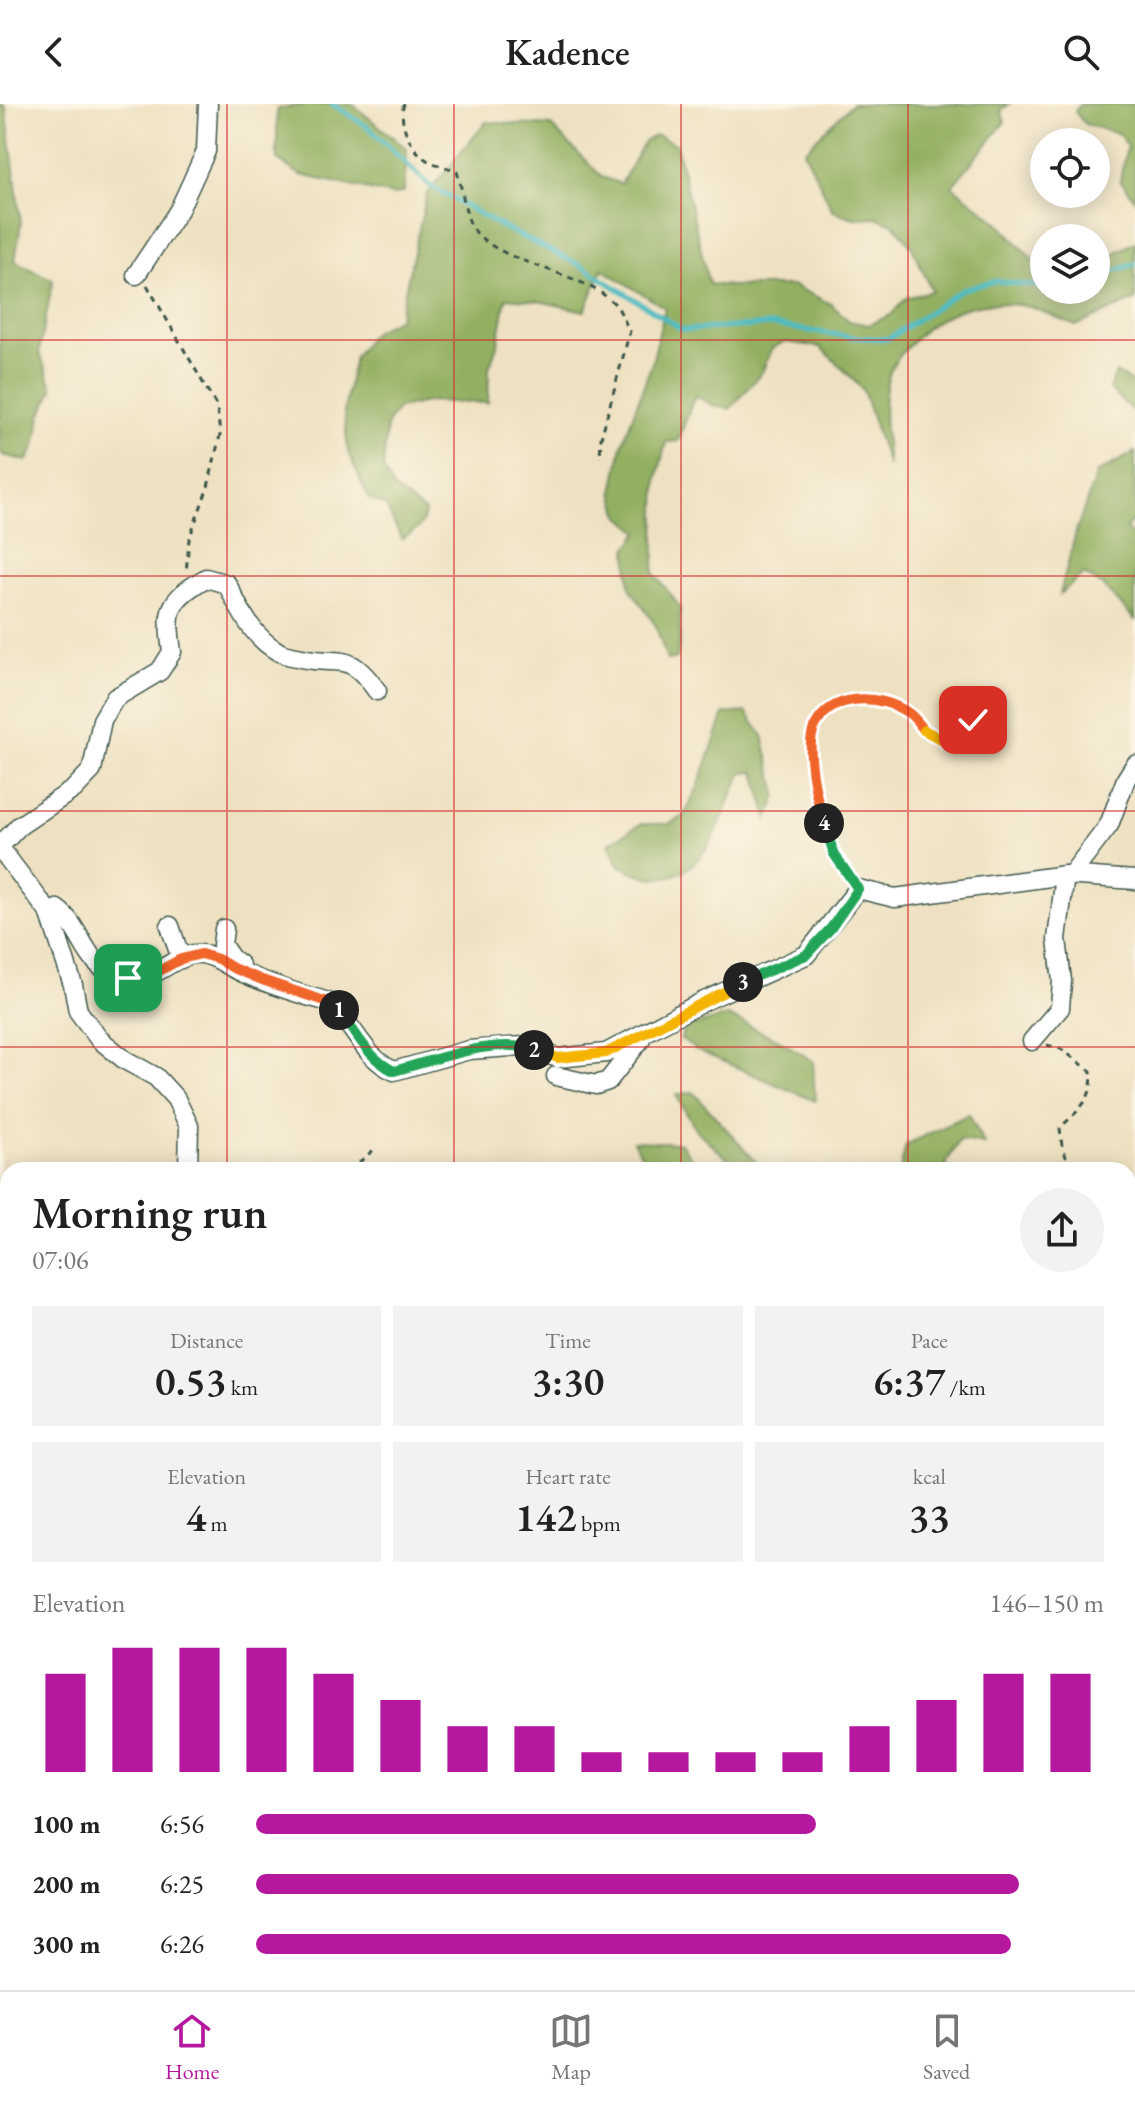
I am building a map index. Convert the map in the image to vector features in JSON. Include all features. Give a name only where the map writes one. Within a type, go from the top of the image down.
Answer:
[{"type":"street","points":[[136,275],[179,210],[206,151],[208,104]]},
{"type":"street","points":[[188,1162],[189,1126],[176,1099],[156,1077],[125,1060],[99,1039],[78,1011],[50,914],[0,847],[19,826],[74,789],[92,770],[102,720],[115,698],[160,671],[172,652],[167,621],[179,594],[206,578],[227,584],[247,625],[280,653],[312,661],[347,661],[364,673],[377,691]]},
{"type":"street","points":[[1032,1041],[1060,1008],[1062,981],[1057,939],[1068,875],[1109,825],[1126,779],[1135,765]]},
{"type":"street","points":[[50,914],[57,909],[69,918],[92,960],[110,973],[128,978],[146,978],[181,959],[201,954],[262,980],[333,1004],[368,1052],[381,1065],[394,1071],[469,1050],[524,1046],[558,1058],[606,1053],[702,1002],[806,955],[831,928],[858,889],[895,898],[1068,875],[1135,880]]},
{"type":"street","points":[[170,926],[181,959]]},
{"type":"street","points":[[224,929],[222,945],[231,958],[262,980]]},
{"type":"street","points":[[556,1076],[596,1085],[608,1081],[648,1030]]},
{"type":"path","points":[[404,104],[401,112],[405,130],[431,163],[457,172],[471,224],[486,242],[512,256],[570,276],[593,289],[615,305],[630,331],[601,438],[600,458]]},
{"type":"path","points":[[136,275],[151,289],[217,407],[220,435],[208,487],[189,539],[185,567],[188,589]]},
{"type":"path","points":[[858,889],[834,854],[813,786],[814,727],[832,708],[854,698],[885,701],[909,713],[925,731],[944,741],[996,707]]},
{"type":"path","points":[[1032,1041],[1061,1049],[1091,1071],[1093,1085],[1083,1105],[1060,1128],[1068,1162]]},
{"type":"path","points":[[359,1162],[377,1147]]},
{"type":"green space","points":[[0,104],[6,107],[21,223],[15,261],[53,280],[39,352],[53,389],[41,415],[35,446],[27,461],[3,455],[0,451]]},
{"type":"green space","points":[[311,104],[352,104],[407,149],[404,192],[393,195],[301,175],[277,160],[277,109]]},
{"type":"green space","points":[[852,104],[1009,104],[1001,110],[1005,122],[952,186],[997,221],[1030,257],[1030,304],[1110,304],[1110,255],[1135,242],[1135,300],[1076,326],[1031,307],[995,303],[954,312],[929,326],[901,354],[889,375],[884,409],[888,466],[863,390],[820,347],[784,342],[772,348],[762,372],[730,409],[714,406],[695,395],[678,441],[666,442],[657,479],[654,573],[680,607],[677,658],[667,660],[656,626],[630,588],[627,549],[639,532],[620,516],[613,492],[622,445],[652,363],[665,308],[602,269],[585,311],[506,298],[498,343],[489,368],[488,403],[431,401],[398,408],[387,424],[383,468],[393,488],[425,512],[420,525],[402,539],[385,505],[369,499],[348,452],[344,411],[354,358],[372,333],[399,318],[427,194],[486,122],[551,126],[602,177],[621,184],[644,142],[656,135],[676,144],[709,284],[794,286],[831,304],[849,321],[868,325],[891,315],[906,298],[932,291],[912,247],[895,225],[876,217],[854,218],[833,211],[804,151]]},
{"type":"green space","points":[[1080,104],[1135,104],[1135,200],[1120,180],[1127,147],[1120,134],[1110,131],[1110,128],[1085,124],[1075,112]]},
{"type":"green space","points":[[1116,373],[1135,384],[1135,413],[1109,389]]},
{"type":"green space","points":[[1135,452],[1135,518],[1126,528],[1135,540],[1135,620],[1104,587],[1084,574],[1060,594],[1077,528],[1097,473]]},
{"type":"green space","points":[[746,712],[763,736],[777,794],[768,819],[755,772],[742,773],[710,843],[685,870],[669,876],[648,877],[619,866],[609,843],[641,824],[669,824],[684,816],[698,787],[724,714]]},
{"type":"green space","points":[[728,1016],[779,1040],[813,1061],[815,1101],[696,1050],[681,1039],[684,1028]]},
{"type":"green space","points":[[693,1092],[756,1162],[731,1162],[697,1131],[676,1095]]},
{"type":"green space","points":[[969,1114],[984,1144],[960,1140],[947,1162],[902,1162],[906,1145]]},
{"type":"green space","points":[[633,1141],[681,1143],[693,1162],[645,1162]]},
{"type":"waterway","points":[[332,104],[368,127],[429,185],[504,228],[582,266],[683,330],[771,325],[851,337],[888,339],[963,289],[996,281],[1030,285]]},
{"type":"waterway","points":[[1110,272],[1135,264]]},
{"type":"route","points":[[128,978],[146,978],[181,959],[201,954],[218,959],[291,991],[333,1004],[368,1052],[381,1065],[394,1071],[469,1050],[524,1046],[558,1058],[606,1053],[702,1002],[806,955],[831,928],[858,889],[834,854],[813,786],[814,727],[832,708],[854,698],[885,701],[909,713],[925,731],[944,741],[973,720]]}]
